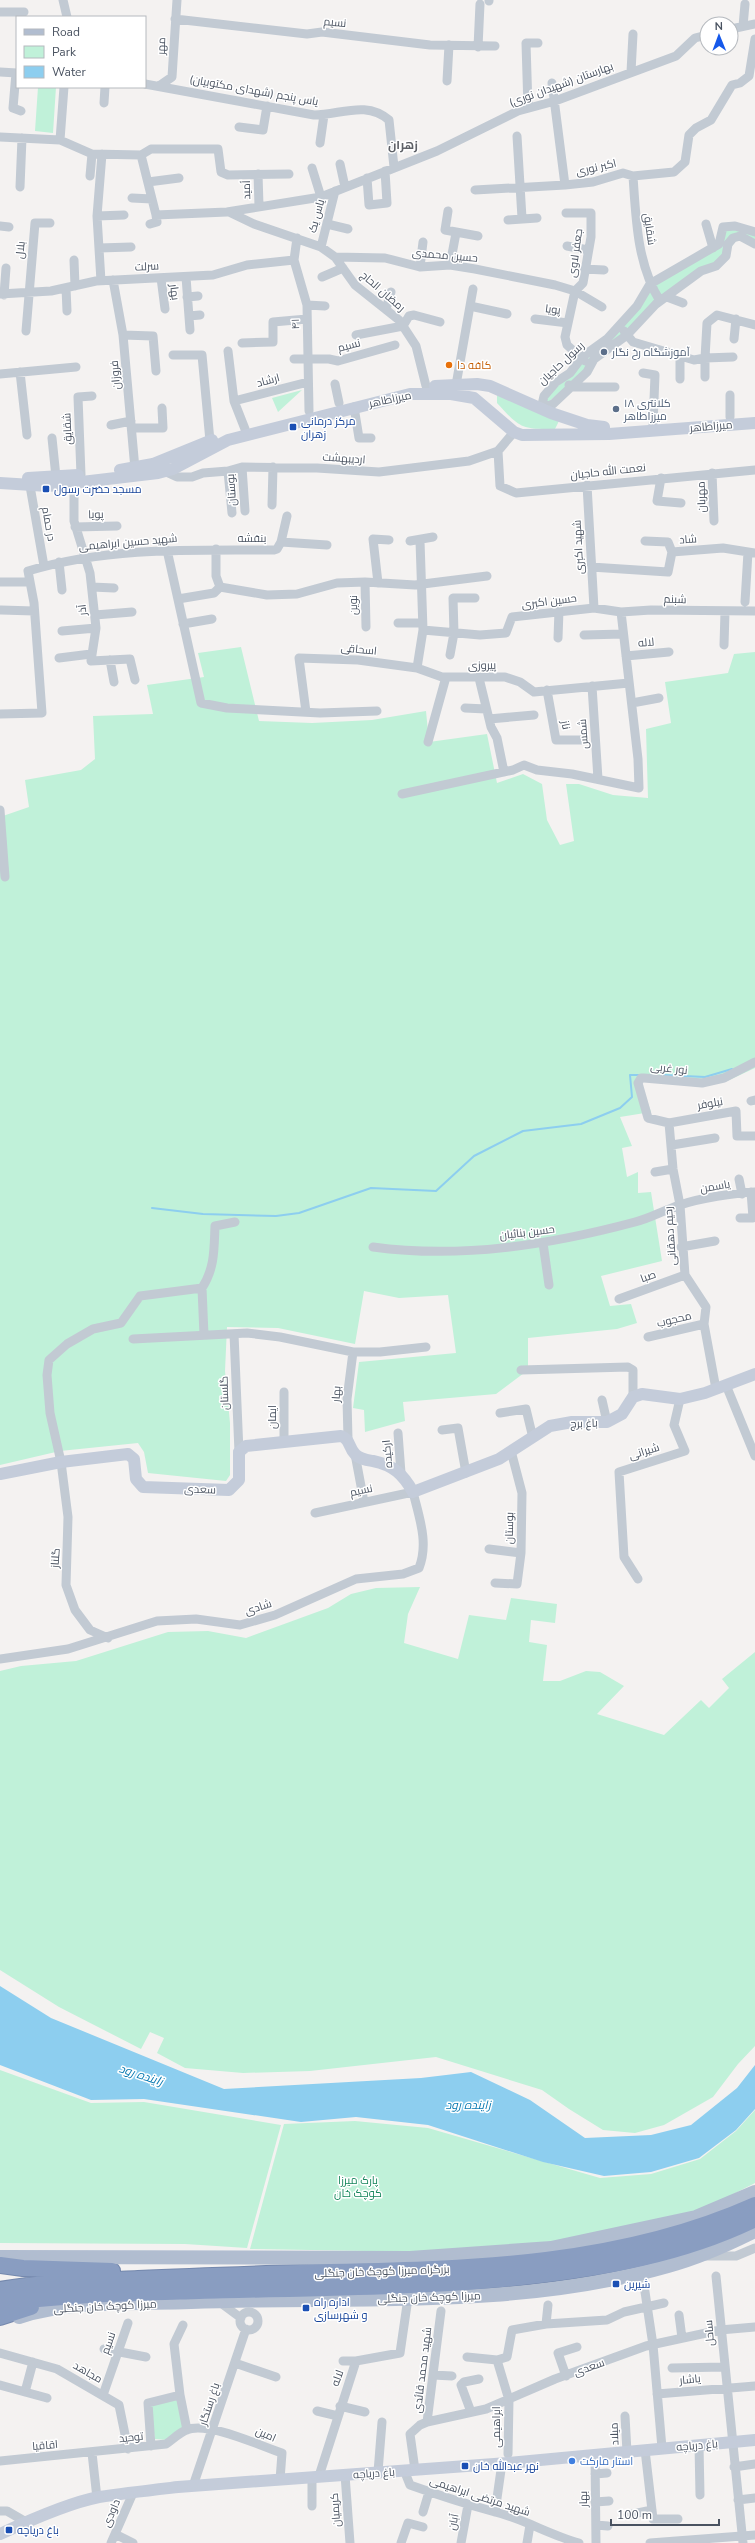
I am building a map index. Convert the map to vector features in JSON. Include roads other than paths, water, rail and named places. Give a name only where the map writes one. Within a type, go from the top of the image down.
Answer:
[{"type":"highway","name":"بزرگراه میرزا کوچک خان جنگلی","points":[[0,2290],[40,2283],[242,2274],[425,2270],[576,2257],[664,2238],[723,2219],[755,2204]]},
{"type":"highway","name":"بزرگراه میرزا کوچک خان جنگلی","points":[[0,2304],[69,2296],[428,2284],[541,2275],[662,2254],[722,2235],[755,2219]]},
{"type":"highway","points":[[0,2265],[23,2268],[242,2274]]},
{"type":"highway","points":[[0,2317],[69,2296]]},
{"type":"main road","points":[[0,2257],[410,2258],[551,2248],[696,2217],[755,2192]]},
{"type":"main road","name":"میرزا کوچک خان جنگلی","points":[[0,2323],[35,2312],[60,2307],[218,2301],[452,2297],[550,2289],[642,2272],[697,2256],[755,2231]]},
{"type":"street","points":[[63,0],[66,16]]},
{"type":"street","name":"مهر","points":[[159,86],[172,77],[174,19],[177,0]]},
{"type":"street","points":[[478,47],[480,4]]},
{"type":"street","points":[[743,26],[744,4]]},
{"type":"street","points":[[0,12],[24,12]]},
{"type":"street","name":"نسیم","points":[[174,19],[307,34],[322,32],[449,46],[495,46]]},
{"type":"street","points":[[739,27],[755,24]]},
{"type":"street","points":[[631,72],[633,34]]},
{"type":"street","name":"بهارستان (شهیدان نوری)","points":[[156,215],[229,212],[321,197],[437,151],[518,111],[555,101],[676,56],[695,38],[699,37]]},
{"type":"street","name":"اکبر نوری","points":[[475,190],[521,189],[593,182],[622,173],[633,176],[661,175],[674,172],[685,162],[690,135],[696,128],[711,120],[732,85],[740,83],[749,76],[755,39]]},
{"type":"street","points":[[528,108],[526,43],[538,43]]},
{"type":"street","points":[[447,82],[449,46]]},
{"type":"street","points":[[0,72],[16,73]]},
{"type":"street","points":[[16,82],[13,108],[21,111]]},
{"type":"street","points":[[552,83],[565,185]]},
{"type":"street","name":"یاس پنجم (شهدای مکتوبیان)","points":[[146,84],[324,115],[343,109],[380,112],[389,120],[394,167]]},
{"type":"street","points":[[60,140],[64,88]]},
{"type":"street","points":[[104,103],[106,88]]},
{"type":"street","points":[[239,127],[263,130],[267,106]]},
{"type":"street","points":[[320,143],[324,115]]},
{"type":"street","points":[[517,136],[522,218]]},
{"type":"street","points":[[0,137],[60,140],[92,154],[141,155],[151,149],[218,150],[221,172],[228,175],[289,174]]},
{"type":"street","points":[[20,187],[22,138]]},
{"type":"street","points":[[90,176],[92,154]]},
{"type":"street","points":[[101,281],[97,216],[102,154]]},
{"type":"street","points":[[141,155],[157,222],[150,224]]},
{"type":"street","points":[[340,164],[345,187]]},
{"type":"street","points":[[312,168],[321,197]]},
{"type":"street","points":[[367,178],[369,205],[387,203],[384,171]]},
{"type":"street","name":"اُمید","points":[[258,174],[259,206]]},
{"type":"street","name":"شقایق","points":[[633,176],[637,228],[650,284],[664,299]]},
{"type":"street","points":[[148,182],[179,178]]},
{"type":"street","name":"یاس یک","points":[[321,247],[335,191]]},
{"type":"street","points":[[132,198],[152,199]]},
{"type":"street","points":[[448,211],[445,230],[478,236]]},
{"type":"street","name":"رمضان الحاج","points":[[229,212],[254,224],[321,247],[335,257],[355,285],[386,309],[403,326],[416,346],[426,386]]},
{"type":"street","name":"جعفر لاوی","points":[[566,213],[591,213],[588,250],[584,268],[583,283],[575,291],[566,337],[567,345],[582,357]]},
{"type":"street","points":[[97,216],[124,215]]},
{"type":"street","points":[[508,220],[537,218]]},
{"type":"street","name":"بلال","points":[[29,293],[35,223],[50,223]]},
{"type":"street","points":[[327,224],[348,228]]},
{"type":"street","points":[[706,224],[713,248],[719,244],[723,227],[735,226],[755,232]]},
{"type":"street","points":[[450,265],[456,233]]},
{"type":"street","name":"رسول حاجیان","points":[[541,409],[553,404],[605,350],[615,346],[640,320],[664,299],[701,271],[716,266],[726,256],[728,244],[733,238],[740,236],[755,244]]},
{"type":"street","name":"۴۱","points":[[297,238],[294,260],[307,305],[309,411]]},
{"type":"street","points":[[420,267],[423,242]]},
{"type":"street","points":[[567,246],[588,250]]},
{"type":"street","points":[[100,248],[131,247]]},
{"type":"street","name":"رسول حاجیان","points":[[541,409],[544,396],[562,378],[570,373],[582,357],[607,339],[630,314],[650,284],[713,248]]},
{"type":"street","name":"حسین محمدی","points":[[335,257],[385,258],[420,267],[450,265],[548,283],[575,291],[602,307]]},
{"type":"street","points":[[66,310],[71,287],[74,260]]},
{"type":"street","name":"سرلت","points":[[2,294],[29,293],[101,281],[212,276],[247,265],[294,260]]},
{"type":"street","points":[[2,294],[6,268]]},
{"type":"street","points":[[322,277],[343,268]]},
{"type":"street","points":[[584,268],[604,270]]},
{"type":"street","points":[[186,277],[190,330]]},
{"type":"street","name":"بهار","points":[[161,278],[165,309]]},
{"type":"street","name":"فروزان","points":[[113,280],[123,335],[135,469]]},
{"type":"street","points":[[456,385],[473,289]]},
{"type":"street","points":[[386,309],[391,292]]},
{"type":"street","points":[[26,331],[29,293]]},
{"type":"street","points":[[187,297],[198,296]]},
{"type":"street","points":[[664,299],[683,303]]},
{"type":"street","points":[[307,305],[324,306]]},
{"type":"street","points":[[470,306],[507,314]]},
{"type":"street","points":[[630,314],[640,320]]},
{"type":"street","points":[[189,316],[200,315]]},
{"type":"street","points":[[356,335],[403,326],[409,316],[414,315],[440,322]]},
{"type":"street","points":[[705,378],[707,322],[717,315],[755,325]]},
{"type":"street","points":[[242,343],[273,342],[273,322],[307,319]]},
{"type":"street","name":"پویا","points":[[535,319],[568,323]]},
{"type":"street","points":[[734,339],[736,319]]},
{"type":"street","points":[[619,326],[633,342],[651,348],[680,354],[694,360],[733,357]]},
{"type":"street","points":[[123,335],[154,336],[156,371]]},
{"type":"street","name":"نسیم","points":[[294,359],[308,361],[329,359],[338,361],[395,345]]},
{"type":"street","points":[[228,351],[234,401],[245,429]]},
{"type":"street","points":[[680,354],[680,379]]},
{"type":"street","points":[[173,355],[202,355],[210,441]]},
{"type":"street","points":[[582,357],[590,366]]},
{"type":"street","points":[[0,374],[76,367]]},
{"type":"street","points":[[20,372],[27,435]]},
{"type":"street","points":[[643,373],[655,375],[652,425]]},
{"type":"street","points":[[562,378],[571,387],[615,387]]},
{"type":"street","name":"ارشاد","points":[[234,401],[308,382]]},
{"type":"street","points":[[335,384],[339,403]]},
{"type":"street","name":"میرزاطاهر","points":[[178,460],[210,441],[245,429],[394,389],[426,386],[477,384],[498,388],[541,409],[564,418],[598,427],[652,425],[755,415]]},
{"type":"street","points":[[488,408],[492,393],[498,388]]},
{"type":"street","name":"میرزاطاهر","points":[[0,475],[26,478],[56,477],[78,479],[137,477],[228,440],[354,407],[396,397],[428,392],[474,398],[488,408],[514,432],[522,434],[659,431],[755,423]]},
{"type":"street","points":[[730,395],[730,417]]},
{"type":"street","name":"شقایق","points":[[78,479],[78,397],[92,396]]},
{"type":"street","points":[[354,407],[360,438],[371,438]]},
{"type":"street","points":[[111,425],[163,428],[162,408]]},
{"type":"street","points":[[560,434],[564,418]]},
{"type":"street","points":[[498,451],[514,432]]},
{"type":"street","points":[[52,438],[56,477]]},
{"type":"street","name":"اردیبهشت","points":[[161,466],[178,477],[192,477],[203,473],[228,471],[242,467],[379,472],[469,461],[498,451]]},
{"type":"street","name":"نعمت الله حاجیان","points":[[498,451],[500,486],[516,493],[712,472],[755,470]]},
{"type":"street","name":"میرزاطاهر","points":[[0,483],[30,486],[161,466]]},
{"type":"street","name":"بوستان","points":[[242,467],[245,511]]},
{"type":"street","points":[[272,505],[274,467]]},
{"type":"street","points":[[228,471],[232,513]]},
{"type":"street","name":"مهربان","points":[[712,472],[714,522]]},
{"type":"street","points":[[661,478],[657,501],[681,503]]},
{"type":"street","name":"آذر","points":[[78,479],[76,527],[87,557],[96,628],[91,658]]},
{"type":"street","name":"شهید اکبری","points":[[587,485],[594,608]]},
{"type":"street","name":"در حمام","points":[[30,486],[44,566]]},
{"type":"street","name":"بنفشه","points":[[216,549],[277,549],[281,542],[287,516]]},
{"type":"street","name":"پویا","points":[[76,527],[117,526]]},
{"type":"street","points":[[410,541],[420,541],[433,537]]},
{"type":"street","points":[[378,582],[373,539],[389,540]]},
{"type":"street","points":[[417,668],[422,627],[420,541]]},
{"type":"street","points":[[645,541],[668,542],[672,552]]},
{"type":"street","points":[[281,542],[327,545]]},
{"type":"street","name":"شاد","points":[[591,568],[668,572],[672,552],[723,548],[752,552]]},
{"type":"street","points":[[216,549],[216,576],[220,587]]},
{"type":"street","name":"شهید حسین ابراهیمی","points":[[30,582],[28,571],[59,562],[87,557],[167,550],[216,549]]},
{"type":"street","points":[[167,550],[201,703],[227,708],[338,714],[377,711]]},
{"type":"street","points":[[745,602],[752,552]]},
{"type":"street","points":[[59,562],[62,590]]},
{"type":"street","points":[[220,587],[267,596],[297,594],[337,583],[378,582],[422,584],[487,576]]},
{"type":"street","points":[[0,582],[30,582],[34,611],[42,713],[0,714]]},
{"type":"street","name":"نوین","points":[[365,582],[366,627]]},
{"type":"street","points":[[92,587],[114,588]]},
{"type":"street","points":[[178,599],[214,593],[220,587]]},
{"type":"street","points":[[450,655],[454,633],[453,598],[475,598]]},
{"type":"street","name":"حسین اکبری","points":[[398,623],[454,633],[480,635],[506,633],[512,617],[559,610],[594,608]]},
{"type":"street","name":"شبنم","points":[[594,608],[621,612],[651,610],[725,612],[755,611]]},
{"type":"street","points":[[1,610],[34,611]]},
{"type":"street","points":[[558,638],[559,610]]},
{"type":"street","points":[[95,615],[132,612]]},
{"type":"street","points":[[402,794],[504,772],[524,765],[537,770],[598,779],[639,788],[638,759],[621,612]]},
{"type":"street","points":[[724,645],[725,612]]},
{"type":"street","points":[[184,624],[212,619]]},
{"type":"street","points":[[62,631],[96,628]]},
{"type":"street","points":[[584,635],[623,634]]},
{"type":"street","name":"لاله","points":[[626,656],[669,652]]},
{"type":"street","points":[[59,658],[91,658],[110,660],[130,659],[134,680]]},
{"type":"street","name":"اسحاقی","points":[[306,712],[299,658],[358,660],[417,668]]},
{"type":"street","points":[[110,660],[114,682]]},
{"type":"street","name":"پیروزی","points":[[417,668],[446,677],[505,677],[520,682],[534,692],[629,682]]},
{"type":"street","points":[[428,742],[446,677]]},
{"type":"street","points":[[479,678],[486,709],[497,738],[504,772]]},
{"type":"street","name":"شمس","points":[[592,686],[598,779]]},
{"type":"street","name":"ناز","points":[[547,690],[556,740],[581,740]]},
{"type":"street","points":[[632,703],[659,698]]},
{"type":"street","points":[[465,708],[486,709]]},
{"type":"street","points":[[489,719],[534,715]]},
{"type":"street","points":[[0,810],[6,877]]},
{"type":"street","name":"نور غربى","points":[[669,1123],[648,1118],[638,1084],[641,1078],[702,1083],[724,1078],[755,1062]]},
{"type":"street","name":"نیلوفر","points":[[669,1123],[736,1111],[737,1136],[755,1136]]},
{"type":"street","name":"رحیم دهقانی","points":[[669,1123],[673,1169],[680,1205],[681,1247],[685,1275],[706,1307],[704,1324],[721,1387],[755,1456]]},
{"type":"street","points":[[672,1145],[715,1138]]},
{"type":"street","points":[[655,1172],[673,1169]]},
{"type":"street","points":[[739,1179],[749,1193],[754,1218],[740,1218]]},
{"type":"street","name":"یاسمن","points":[[680,1205],[749,1193]]},
{"type":"street","name":"حسین بنائیان","points":[[373,1247],[412,1252],[543,1243],[586,1235],[654,1217],[680,1205]]},
{"type":"street","points":[[204,1335],[202,1288],[209,1277],[214,1258],[215,1226],[235,1222]]},
{"type":"street","points":[[681,1247],[715,1242]]},
{"type":"street","points":[[543,1243],[549,1285]]},
{"type":"street","name":"صبا","points":[[619,1299],[685,1275]]},
{"type":"street","name":"گلناز","points":[[108,1638],[90,1630],[75,1610],[66,1585],[68,1517],[61,1462],[50,1413],[47,1375],[49,1360],[67,1344],[93,1329],[121,1323],[140,1296],[202,1288]]},
{"type":"street","name":"محجوب","points":[[648,1336],[704,1324]]},
{"type":"street","points":[[133,1339],[234,1334],[280,1337],[353,1352],[380,1352],[426,1347]]},
{"type":"street","name":"گلستان","points":[[234,1334],[239,1452]]},
{"type":"street","name":"بهار","points":[[348,1439],[347,1399],[353,1352]]},
{"type":"street","points":[[521,1370],[631,1368],[633,1397],[642,1394],[680,1399],[721,1387],[755,1374]]},
{"type":"street","name":"ایمان","points":[[284,1392],[284,1442]]},
{"type":"street","name":"باغ برج","points":[[413,1492],[466,1473],[511,1451],[550,1426],[572,1422],[607,1422],[622,1414],[633,1397]]},
{"type":"street","name":"شیرانی","points":[[638,1579],[624,1557],[619,1472],[685,1451],[674,1425],[680,1399]]},
{"type":"street","points":[[602,1400],[607,1422]]},
{"type":"street","points":[[500,1413],[526,1409],[533,1438]]},
{"type":"street","points":[[442,1430],[458,1428],[466,1473]]},
{"type":"street","name":"ارکیده","points":[[398,1433],[401,1473]]},
{"type":"street","points":[[239,1452],[246,1446],[340,1436],[348,1439],[355,1454],[364,1502]]},
{"type":"street","name":"بوستان","points":[[495,1583],[517,1584],[521,1553],[522,1493],[511,1451]]},
{"type":"street","name":"سعدی","points":[[0,1474],[61,1462],[128,1454],[134,1459],[136,1479],[143,1487],[229,1490],[239,1480],[239,1452]]},
{"type":"street","points":[[355,1454],[365,1460],[388,1465],[401,1473],[413,1492]]},
{"type":"street","name":"نسیم","points":[[315,1512],[413,1492]]},
{"type":"street","name":"شادی","points":[[0,1659],[68,1649],[108,1638],[157,1621],[196,1618],[240,1625],[275,1615],[356,1579],[403,1574],[419,1568],[423,1557],[422,1531],[413,1492]]},
{"type":"street","points":[[489,1548],[521,1553]]},
{"type":"street","points":[[697,2256],[736,2256],[755,2248]]},
{"type":"street","points":[[642,2272],[653,2345],[662,2448]]},
{"type":"street","name":"ساحل","points":[[716,2276],[731,2442],[742,2540]]},
{"type":"street","name":"لاله","points":[[312,2506],[315,2477],[338,2416],[340,2406],[356,2361],[400,2353],[408,2298]]},
{"type":"street","points":[[218,2301],[241,2318],[242,2326],[246,2329]]},
{"type":"street","points":[[241,2318],[245,2314],[253,2314],[264,2301]]},
{"type":"street","points":[[467,2357],[497,2360],[508,2357],[512,2330],[546,2324],[607,2320],[624,2312],[664,2303]]},
{"type":"street","points":[[546,2324],[548,2305]]},
{"type":"street","name":"شهید محمد قائدی","points":[[409,2470],[410,2434],[415,2428],[428,2422],[441,2311]]},
{"type":"street","name":"باغ رستگار","points":[[193,2486],[246,2329],[252,2329],[256,2326],[257,2318],[253,2314]]},
{"type":"street","points":[[679,2315],[682,2338]]},
{"type":"street","name":"نسیم","points":[[103,2395],[117,2351],[128,2323]]},
{"type":"street","points":[[183,2326],[174,2344],[180,2395],[187,2430],[213,2430]]},
{"type":"street","name":"سعدی","points":[[428,2422],[486,2409],[566,2376],[653,2345],[720,2330],[755,2327]]},
{"type":"street","points":[[566,2376],[558,2353],[577,2347]]},
{"type":"street","points":[[104,2349],[146,2357]]},
{"type":"street","name":"مجاهد","points":[[0,2353],[57,2368],[103,2395],[121,2409],[128,2449]]},
{"type":"street","name":"ابراهیمی","points":[[495,2512],[505,2458],[509,2400],[497,2360]]},
{"type":"street","points":[[343,2361],[356,2361]]},
{"type":"street","points":[[25,2392],[33,2362]]},
{"type":"street","points":[[235,2363],[276,2377]]},
{"type":"street","points":[[672,2368],[724,2367]]},
{"type":"street","points":[[433,2375],[452,2376]]},
{"type":"street","points":[[470,2412],[461,2385],[464,2382],[479,2379]]},
{"type":"street","points":[[0,2385],[47,2398]]},
{"type":"street","points":[[726,2388],[755,2386]]},
{"type":"street","name":"یاشار","points":[[657,2394],[726,2388]]},
{"type":"street","points":[[151,2446],[147,2405],[180,2395]]},
{"type":"street","points":[[340,2406],[365,2412]]},
{"type":"street","points":[[317,2411],[338,2416]]},
{"type":"street","name":"میلاد","points":[[625,2416],[627,2452]]},
{"type":"street","points":[[378,2472],[382,2422]]},
{"type":"street","name":"توحید","points":[[92,2453],[166,2444],[187,2430]]},
{"type":"street","name":"امین","points":[[213,2430],[245,2438],[261,2446],[282,2453],[280,2480]]},
{"type":"street","name":"باغ دریاچه","points":[[0,2534],[26,2522],[97,2498],[133,2493],[193,2486],[409,2470],[505,2458],[595,2455],[755,2440]]},
{"type":"street","points":[[699,2445],[700,2495]]},
{"type":"street","points":[[644,2450],[653,2519],[678,2519]]},
{"type":"street","points":[[92,2453],[97,2498]]},
{"type":"street","name":"اقاقیا","points":[[0,2461],[92,2453]]},
{"type":"street","name":"بهار","points":[[595,2455],[596,2543]]},
{"type":"street","points":[[734,2467],[755,2464]]},
{"type":"street","name":"شهید مرتضی ابراهیمی","points":[[409,2470],[410,2485],[468,2505],[495,2512],[579,2543]]},
{"type":"street","points":[[595,2474],[607,2473]]},
{"type":"street","name":"کریمیان","points":[[345,2475],[350,2543]]},
{"type":"street","points":[[423,2512],[429,2492]]},
{"type":"street","name":"داودی","points":[[113,2539],[133,2493]]},
{"type":"street","points":[[738,2500],[755,2498]]},
{"type":"street","points":[[595,2502],[609,2501]]},
{"type":"street","name":"آبان","points":[[461,2543],[468,2505]]},
{"type":"street","points":[[628,2515],[652,2510]]},
{"type":"street","points":[[0,2511],[7,2511],[26,2522]]},
{"type":"street","points":[[401,2543],[408,2523],[423,2527]]},
{"type":"street","points":[[527,2543],[530,2525]]},
{"type":"street","points":[[596,2525],[608,2526]]},
{"type":"street","points":[[650,2543],[742,2540],[755,2535]]},
{"type":"street","points":[[113,2539],[134,2543]]},
{"type":"water","name":"زاینده رود","points":[[0,1986],[51,2018],[224,2089],[421,2078],[471,2072],[530,2100],[585,2138],[651,2135],[691,2125],[737,2088],[755,2065],[755,2109],[736,2130],[699,2158],[651,2172],[604,2176],[543,2162],[428,2125],[356,2117],[301,2122],[144,2099],[91,2100],[0,2065]]},
{"type":"waterway","points":[[664,1075],[705,1077],[732,1069]]},
{"type":"waterway","points":[[152,1208],[203,1214],[276,1216],[299,1213],[371,1188],[436,1191],[474,1156],[523,1131],[581,1124],[620,1108],[632,1097],[630,1075],[640,1075]]},
{"type":"place","name":"آموزشگاه رخ نگار","points":[[604,352]]},
{"type":"place","name":"کافه دا","points":[[449,365]]},
{"type":"place","name":"کلانتری ۱۸ میرزاطاهر","points":[[616,409]]},
{"type":"place","name":"مرکز درمانی زهران","points":[[293,427]]},
{"type":"place","name":"مسجد حضرت رسول","points":[[46,489]]},
{"type":"place","name":"شیرین","points":[[616,2284]]},
{"type":"place","name":"اداره راه و شهرسازی","points":[[306,2308]]},
{"type":"place","name":"استار مارکت","points":[[572,2461]]},
{"type":"place","name":"نهر عبدالله خان","points":[[465,2466]]},
{"type":"place","name":"باغ دریاچه","points":[[9,2530]]},
{"type":"district","name":"زهران","points":[[403,145]]},
{"type":"park label","name":"پارک میرزا کوچک خان","points":[[358,2186]]}]
